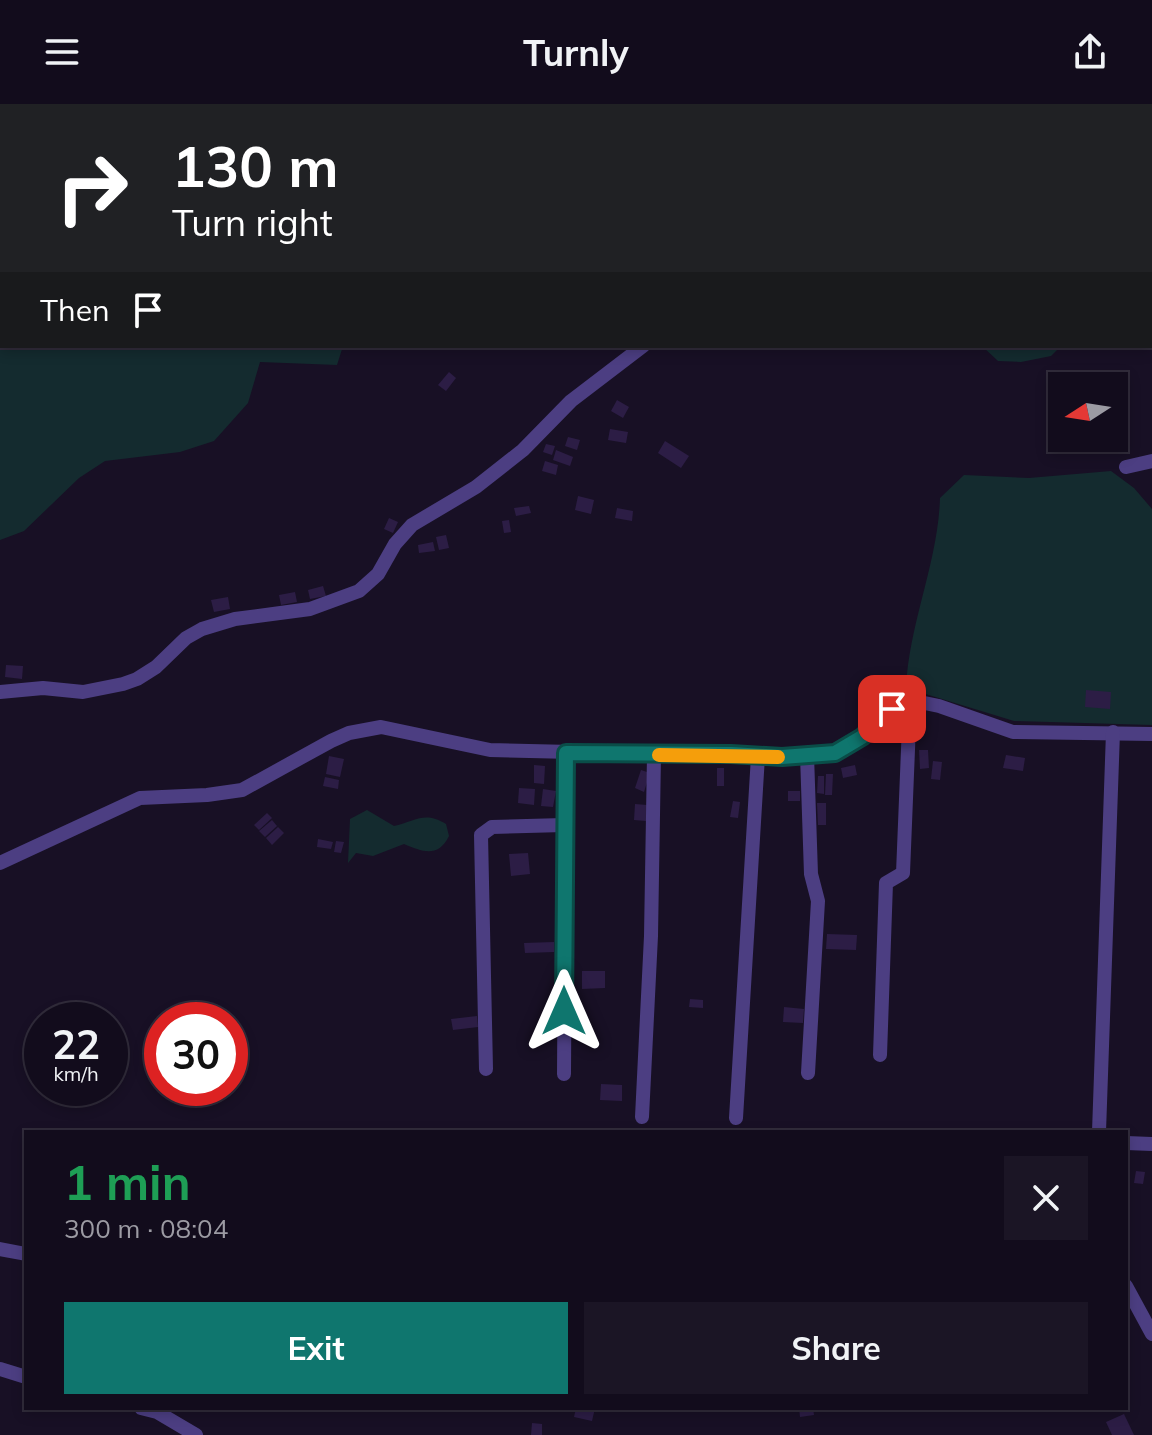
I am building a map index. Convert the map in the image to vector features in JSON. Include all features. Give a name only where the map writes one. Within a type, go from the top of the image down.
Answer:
[{"type":"street","points":[[0,692],[43,688],[83,692],[123,684],[156,667],[186,638],[202,629],[235,619],[310,609],[359,591],[378,574],[395,544],[412,525],[476,487],[523,450],[571,401],[640,348]]},
{"type":"street","points":[[1126,467],[1152,461]]},
{"type":"street","points":[[880,1055],[886,883],[903,873],[910,700]]},
{"type":"street","points":[[0,863],[140,798],[242,790],[331,741],[349,733],[381,727],[490,750],[654,755],[807,755],[835,753],[862,737],[892,709],[910,700],[939,706],[1013,732],[1152,734]]},
{"type":"street","points":[[1099,1130],[1113,732]]},
{"type":"street","points":[[564,1074],[566,753]]},
{"type":"street","points":[[642,1117],[651,936],[654,755]]},
{"type":"street","points":[[807,755],[811,874],[818,901],[808,1073]]},
{"type":"street","points":[[736,1118],[758,756]]},
{"type":"street","points":[[486,1069],[481,835],[492,827],[564,825]]},
{"type":"street","points":[[1128,1143],[1152,1144]]},
{"type":"street","points":[[0,1249],[24,1254]]},
{"type":"street","points":[[1128,1290],[1152,1334]]},
{"type":"street","points":[[0,1369],[24,1376]]},
{"type":"street","points":[[149,1410],[196,1435]]},
{"type":"green space","points":[[0,348],[342,348],[337,365],[260,362],[248,403],[214,441],[180,452],[105,461],[79,478],[24,531],[0,540]]},
{"type":"green space","points":[[984,348],[1059,348],[1051,356],[1021,362],[998,361]]},
{"type":"green space","points":[[1111,471],[1134,488],[1152,509],[1152,725],[1014,721],[906,688],[912,640],[934,546],[940,498],[964,475],[1029,478]]},
{"type":"green space","points":[[367,810],[394,826],[420,818],[432,818],[446,824],[449,836],[435,850],[424,851],[404,844],[373,856],[356,853],[348,863],[350,819]]},
{"type":"building","points":[[449,372],[456,378],[446,391],[438,385]]},
{"type":"building","points":[[617,400],[629,407],[623,418],[611,411]]},
{"type":"building","points":[[610,429],[628,432],[626,443],[608,440]]},
{"type":"building","points":[[568,437],[580,440],[577,450],[565,446]]},
{"type":"building","points":[[665,441],[689,456],[681,468],[658,453]]},
{"type":"building","points":[[546,444],[555,446],[552,455],[543,452]]},
{"type":"building","points":[[556,450],[573,457],[570,466],[553,460]]},
{"type":"building","points":[[545,461],[558,465],[556,475],[542,471]]},
{"type":"building","points":[[578,496],[594,500],[591,514],[575,510]]},
{"type":"building","points":[[529,506],[531,513],[516,516],[514,508]]},
{"type":"building","points":[[617,508],[633,511],[632,521],[615,518]]},
{"type":"building","points":[[389,518],[398,522],[393,533],[384,529]]},
{"type":"building","points":[[509,520],[511,532],[504,533],[502,521]]},
{"type":"building","points":[[446,535],[449,548],[439,550],[436,537]]},
{"type":"building","points":[[433,542],[435,551],[419,553],[418,545]]},
{"type":"building","points":[[323,586],[326,596],[310,599],[308,590]]},
{"type":"building","points":[[295,592],[297,602],[281,605],[279,595]]},
{"type":"building","points":[[228,597],[230,609],[214,612],[211,600]]},
{"type":"building","points":[[6,665],[23,666],[22,679],[5,677]]},
{"type":"building","points":[[1086,690],[1111,692],[1110,709],[1085,707]]},
{"type":"building","points":[[919,750],[928,750],[929,768],[920,769]]},
{"type":"building","points":[[1006,755],[1025,758],[1023,771],[1003,768]]},
{"type":"building","points":[[329,756],[344,759],[340,777],[326,774]]},
{"type":"building","points":[[933,761],[942,762],[940,780],[931,779]]},
{"type":"building","points":[[534,765],[545,766],[544,784],[534,783]]},
{"type":"building","points":[[855,765],[857,775],[843,778],[841,768]]},
{"type":"building","points":[[717,768],[724,768],[724,786],[717,786]]},
{"type":"building","points":[[641,770],[650,773],[644,792],[635,788]]},
{"type":"building","points":[[826,774],[833,774],[832,795],[825,795]]},
{"type":"building","points":[[818,776],[824,776],[824,794],[817,793]]},
{"type":"building","points":[[325,777],[339,780],[338,789],[323,786]]},
{"type":"building","points":[[519,788],[535,789],[534,805],[518,803]]},
{"type":"building","points":[[543,789],[556,791],[553,807],[541,806]]},
{"type":"building","points":[[788,791],[800,791],[800,801],[788,801]]},
{"type":"building","points":[[733,801],[740,802],[738,818],[730,817]]},
{"type":"building","points":[[817,803],[826,803],[826,825],[818,825]]},
{"type":"building","points":[[635,804],[647,805],[646,821],[634,820]]},
{"type":"building","points":[[267,813],[272,818],[259,830],[254,825]]},
{"type":"building","points":[[272,820],[277,826],[265,837],[259,831]]},
{"type":"building","points":[[278,827],[284,833],[272,845],[266,838]]},
{"type":"building","points":[[318,839],[333,842],[331,849],[317,847]]},
{"type":"building","points":[[336,841],[344,842],[341,853],[334,852]]},
{"type":"building","points":[[528,853],[530,874],[511,876],[509,854]]},
{"type":"building","points":[[827,934],[857,935],[856,950],[826,949]]},
{"type":"building","points":[[554,942],[554,952],[525,953],[524,943]]},
{"type":"building","points":[[582,971],[605,971],[605,988],[582,989]]},
{"type":"building","points":[[690,999],[703,1000],[703,1008],[689,1007]]},
{"type":"building","points":[[784,1007],[804,1009],[803,1023],[783,1022]]},
{"type":"building","points":[[477,1016],[478,1027],[453,1030],[451,1019]]},
{"type":"building","points":[[601,1084],[622,1085],[622,1101],[600,1100]]},
{"type":"building","points":[[1136,1171],[1145,1172],[1143,1184],[1134,1183]]},
{"type":"building","points":[[576,1410],[595,1410],[592,1421],[574,1417]]},
{"type":"building","points":[[799,1410],[813,1410],[814,1415],[800,1417]]},
{"type":"building","points":[[1124,1414],[1134,1435],[1112,1435],[1106,1422]]},
{"type":"building","points":[[532,1423],[542,1424],[542,1435],[531,1435]]},
{"type":"slow traffic","points":[[659,755],[778,757]]},
{"type":"route","points":[[564,1011],[566,753],[782,757],[835,753],[862,737],[892,709]]}]
